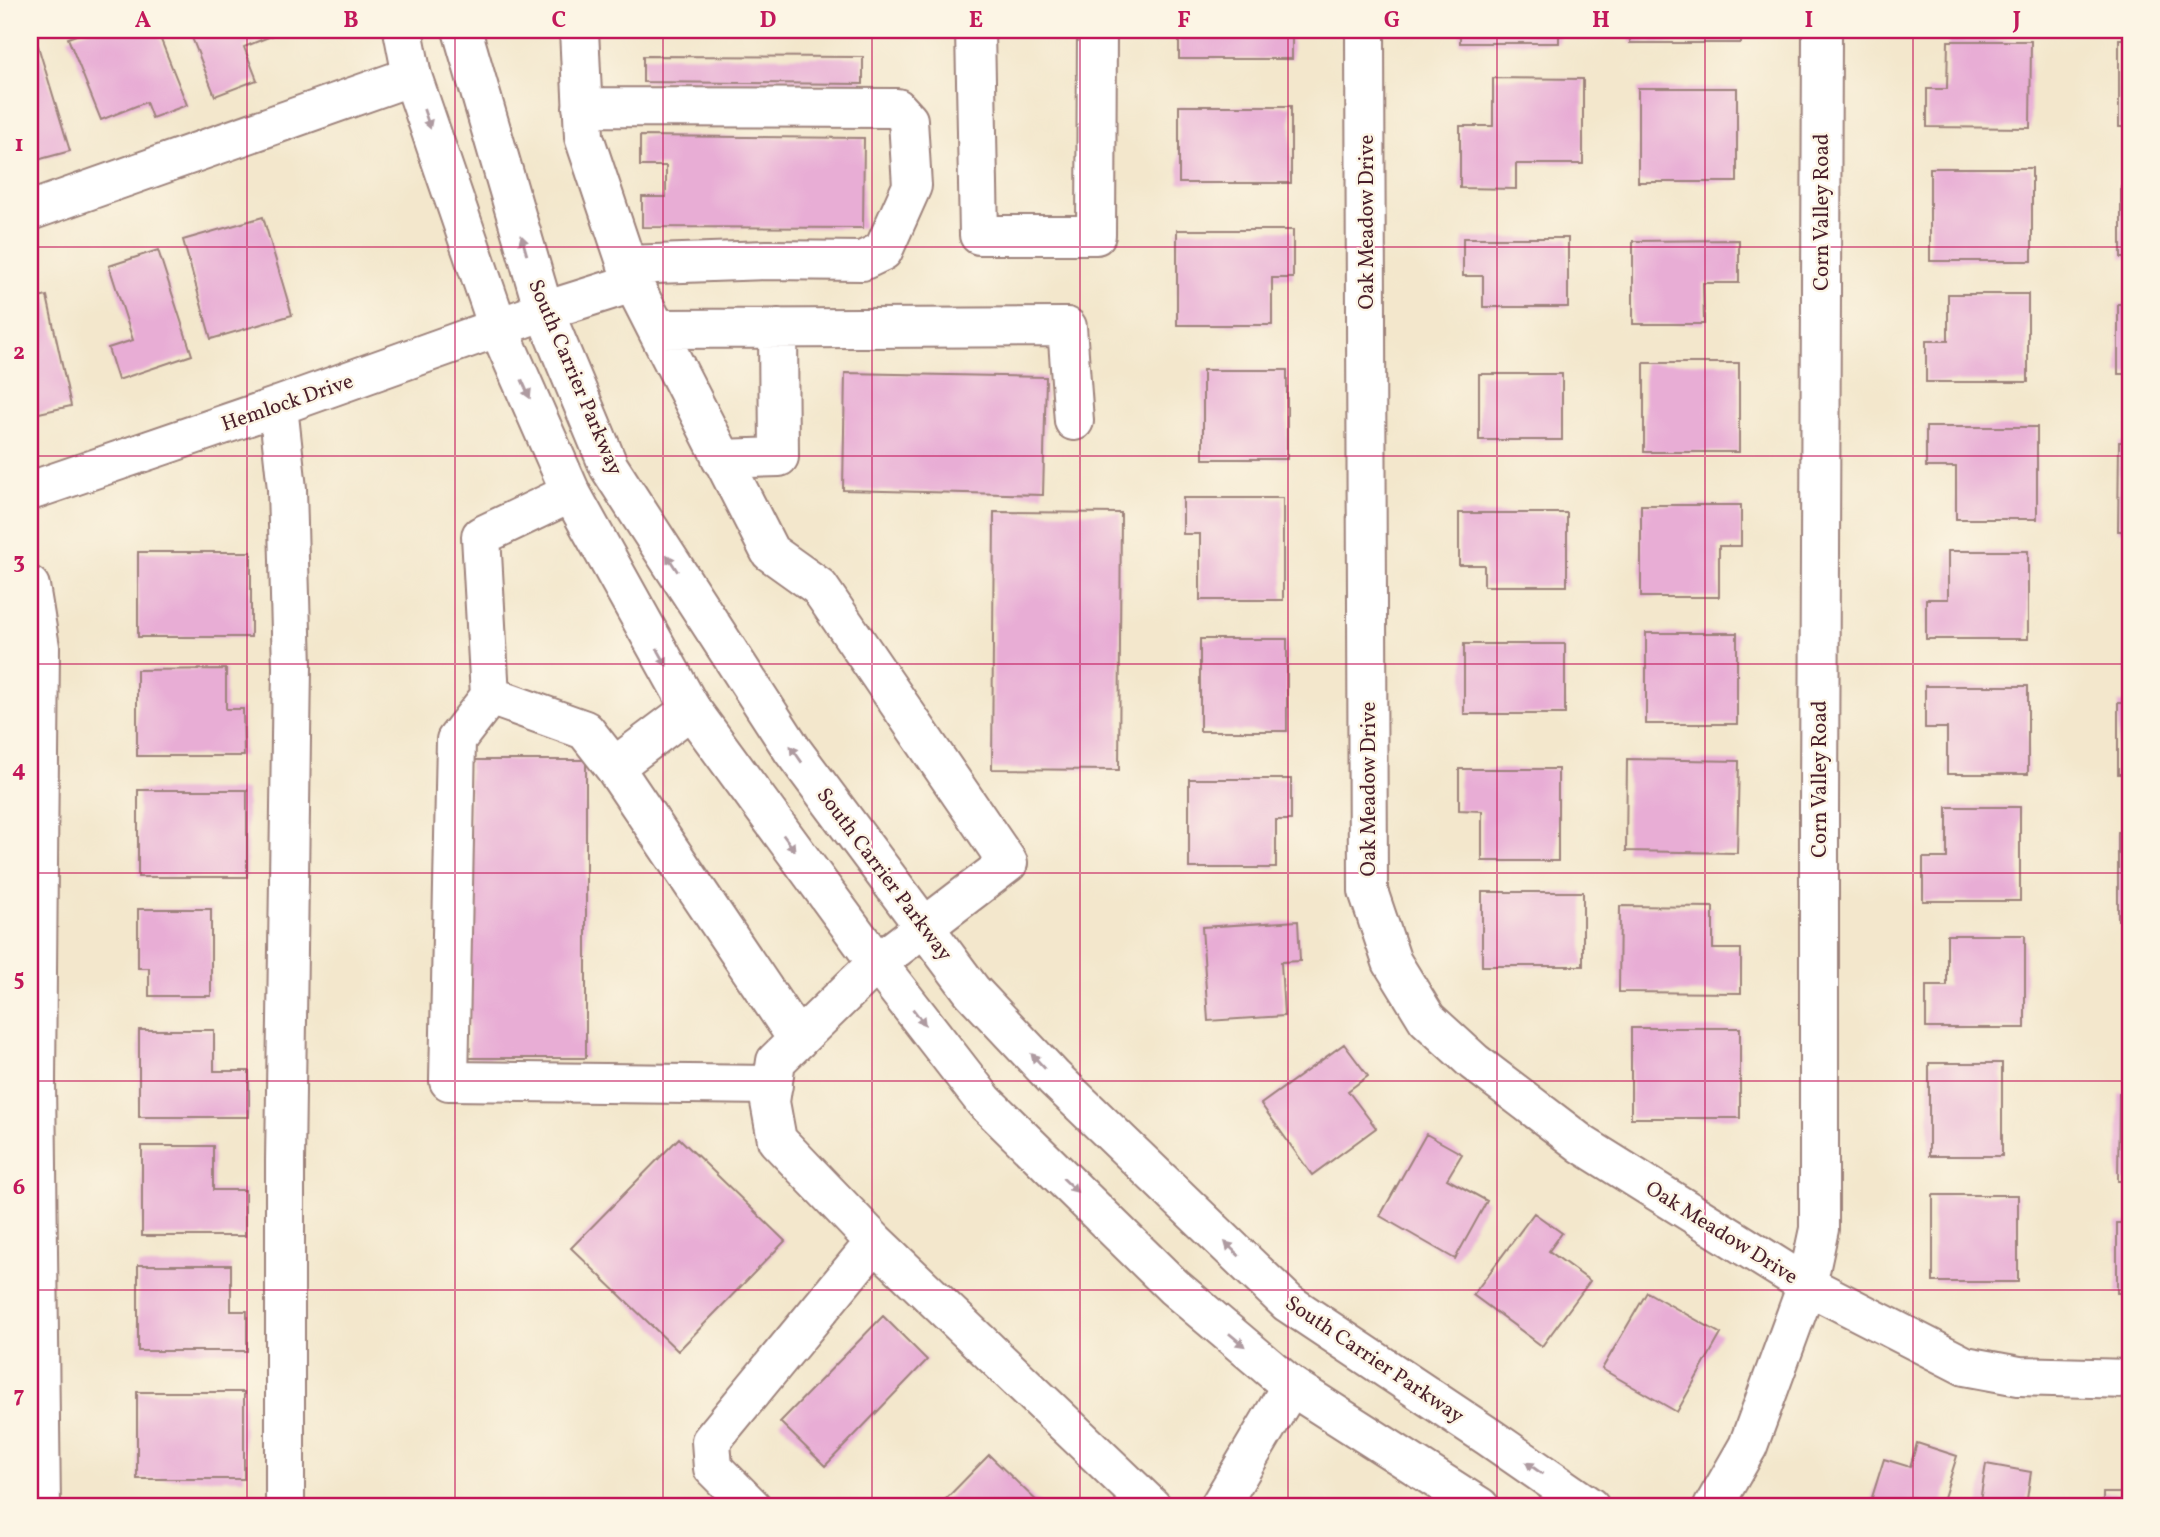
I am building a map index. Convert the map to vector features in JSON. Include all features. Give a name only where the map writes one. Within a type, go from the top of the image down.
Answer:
[{"type":"street","points":[[403,30],[412,76],[498,327],[571,493],[691,709],[877,963],[984,1101],[1174,1287],[1291,1386],[1480,1507]]},
{"type":"street","name":"South Carrier Parkway","points":[[462,30],[544,311],[609,467],[793,751],[972,991],[1054,1078],[1288,1303],[1590,1507]]},
{"type":"street","points":[[579,30],[583,137],[630,274],[721,458],[770,552],[818,587],[1008,863],[877,963],[776,1061],[770,1102],[777,1140],[875,1242],[1152,1507]]},
{"type":"street","points":[[975,30],[979,235],[1096,235],[1097,30]]},
{"type":"street","name":"Oak Meadow Drive","points":[[1365,30],[1368,891],[1392,962],[1427,1019],[1474,1062],[1583,1145],[1807,1285],[1965,1366],[2019,1376],[2130,1379]]},
{"type":"street","name":"Corn Valley Road","points":[[1713,1507],[1748,1446],[1807,1285],[1819,1229],[1822,30]]},
{"type":"street","points":[[30,211],[412,76]]},
{"type":"street","name":"Hemlock Drive","points":[[30,491],[544,311],[630,274],[767,260],[862,261],[883,251],[912,186],[908,120],[897,108],[582,107]]},
{"type":"street","points":[[657,329],[1067,327],[1074,421]]},
{"type":"street","points":[[721,458],[779,457],[778,328]]},
{"type":"street","points":[[278,406],[287,489],[292,667],[286,1134],[285,1507]]},
{"type":"street","points":[[571,493],[481,536],[490,696],[456,740],[449,1082],[773,1084]]},
{"type":"street","points":[[30,586],[40,647],[36,1080],[41,1507]]},
{"type":"street","points":[[490,696],[585,730],[614,768],[797,1040]]},
{"type":"street","points":[[614,768],[691,709]]},
{"type":"street","points":[[752,1507],[713,1468],[711,1441],[875,1242]]},
{"type":"street","points":[[1219,1507],[1291,1386]]},
{"type":"building","points":[[90,30],[157,30],[187,105],[152,118],[146,102],[101,120],[68,38]]},
{"type":"building","points":[[189,30],[286,30],[244,47],[257,80],[215,96]]},
{"type":"building","points":[[1179,30],[1292,30],[1292,59],[1179,59]]},
{"type":"building","points":[[1460,30],[1559,30],[1559,43],[1460,43]]},
{"type":"building","points":[[1630,30],[1741,30],[1741,43],[1630,43]]},
{"type":"building","points":[[2119,39],[2130,39],[2130,127],[2119,127]]},
{"type":"building","points":[[1948,41],[2031,41],[2030,128],[1927,127],[1927,89],[1947,89]]},
{"type":"building","points":[[38,46],[70,151],[30,162],[30,49]]},
{"type":"building","points":[[643,56],[863,57],[863,84],[643,82]]},
{"type":"building","points":[[1493,78],[1583,79],[1583,164],[1516,164],[1516,189],[1460,188],[1460,126],[1493,126]]},
{"type":"building","points":[[1638,88],[1737,88],[1737,182],[1638,182]]},
{"type":"building","points":[[1179,106],[1291,106],[1291,183],[1179,183]]},
{"type":"building","points":[[640,136],[864,138],[863,228],[642,227],[642,197],[666,197],[666,166],[640,166]]},
{"type":"building","points":[[1930,168],[2032,168],[2032,261],[1930,261]]},
{"type":"building","points":[[2121,186],[2130,186],[2130,258],[2121,258]]},
{"type":"building","points":[[263,217],[292,315],[211,339],[183,240]]},
{"type":"building","points":[[1177,230],[1293,230],[1293,278],[1272,278],[1272,325],[1177,325]]},
{"type":"building","points":[[1463,238],[1568,238],[1568,307],[1483,307],[1483,276],[1463,276]]},
{"type":"building","points":[[1739,240],[1739,283],[1703,283],[1704,324],[1633,324],[1633,241]]},
{"type":"building","points":[[158,250],[192,355],[118,380],[108,348],[133,340],[109,266]]},
{"type":"building","points":[[1948,294],[2028,294],[2028,382],[1926,382],[1926,341],[1948,341]]},
{"type":"building","points":[[47,296],[71,406],[30,415],[30,300]]},
{"type":"building","points":[[2118,304],[2130,304],[2130,374],[2118,374]]},
{"type":"building","points":[[1644,363],[1739,363],[1739,452],[1644,452]]},
{"type":"building","points":[[1203,370],[1287,370],[1287,459],[1203,459]]},
{"type":"building","points":[[845,373],[1046,377],[1043,495],[843,490]]},
{"type":"building","points":[[1479,374],[1562,374],[1562,440],[1479,440]]},
{"type":"building","points":[[1926,427],[2037,427],[2037,519],[1956,519],[1956,467],[1926,467]]},
{"type":"building","points":[[2119,442],[2130,442],[2130,531],[2118,531]]},
{"type":"building","points":[[1183,498],[1283,498],[1283,600],[1200,600],[1200,534],[1183,534]]},
{"type":"building","points":[[1641,505],[1741,505],[1741,546],[1719,546],[1719,597],[1641,597]]},
{"type":"building","points":[[994,512],[1121,513],[1119,770],[992,769]]},
{"type":"building","points":[[1459,513],[1567,513],[1567,586],[1484,586],[1484,565],[1459,565]]},
{"type":"building","points":[[1948,551],[2028,551],[2028,639],[1926,639],[1926,599],[1948,599]]},
{"type":"building","points":[[138,552],[251,552],[251,637],[138,637]]},
{"type":"building","points":[[2126,582],[2130,582],[2130,673],[2126,673]]},
{"type":"building","points":[[1646,633],[1737,633],[1737,724],[1646,724]]},
{"type":"building","points":[[1200,639],[1287,639],[1287,731],[1200,731]]},
{"type":"building","points":[[1464,644],[1565,644],[1565,714],[1464,714]]},
{"type":"building","points":[[226,669],[226,709],[243,709],[244,756],[137,756],[137,670]]},
{"type":"building","points":[[1925,686],[2028,686],[2028,774],[1947,774],[1947,728],[1925,728]]},
{"type":"building","points":[[2118,703],[2130,703],[2130,774],[2118,774]]},
{"type":"building","points":[[1627,759],[1739,761],[1737,853],[1626,851]]},
{"type":"building","points":[[469,760],[586,760],[586,1058],[469,1058]]},
{"type":"building","points":[[1459,769],[1558,769],[1558,861],[1482,861],[1482,811],[1459,810]]},
{"type":"building","points":[[1189,779],[1291,779],[1291,820],[1276,820],[1276,868],[1189,868]]},
{"type":"building","points":[[138,790],[247,790],[247,877],[138,877]]},
{"type":"building","points":[[1947,807],[2020,807],[2020,901],[1923,901],[1923,858],[1947,858]]},
{"type":"building","points":[[2118,832],[2130,832],[2130,920],[2118,920]]},
{"type":"building","points":[[1482,892],[1583,892],[1583,966],[1482,966]]},
{"type":"building","points":[[1620,906],[1713,907],[1713,949],[1741,949],[1741,993],[1619,992]]},
{"type":"building","points":[[138,909],[211,909],[211,996],[149,996],[149,968],[138,968]]},
{"type":"building","points":[[1298,921],[1300,961],[1281,962],[1284,1016],[1208,1021],[1202,927]]},
{"type":"building","points":[[1947,935],[2025,935],[2025,1028],[1926,1028],[1926,986],[1947,986]]},
{"type":"building","points":[[2125,965],[2130,965],[2130,1057],[2125,1057]]},
{"type":"building","points":[[1631,1028],[1740,1028],[1740,1118],[1631,1118]]},
{"type":"building","points":[[139,1030],[214,1030],[214,1071],[249,1071],[249,1117],[139,1117]]},
{"type":"building","points":[[1344,1044],[1368,1076],[1348,1091],[1376,1128],[1312,1175],[1261,1104]]},
{"type":"building","points":[[1929,1063],[2002,1063],[2002,1156],[1929,1156]]},
{"type":"building","points":[[2119,1093],[2130,1093],[2130,1181],[2118,1181]]},
{"type":"building","points":[[1426,1134],[1462,1154],[1447,1179],[1487,1201],[1455,1259],[1380,1216]]},
{"type":"building","points":[[679,1138],[785,1241],[678,1351],[571,1248]]},
{"type":"building","points":[[142,1146],[213,1146],[213,1190],[245,1190],[245,1236],[142,1236]]},
{"type":"building","points":[[1933,1195],[2018,1195],[2018,1282],[1933,1282]]},
{"type":"building","points":[[1534,1213],[1562,1233],[1549,1251],[1590,1281],[1542,1346],[1473,1295]]},
{"type":"building","points":[[2117,1223],[2130,1223],[2130,1293],[2117,1293]]},
{"type":"building","points":[[138,1265],[231,1265],[231,1311],[247,1311],[247,1351],[138,1351]]},
{"type":"building","points":[[1647,1292],[1721,1334],[1677,1412],[1602,1369]]},
{"type":"building","points":[[883,1316],[927,1360],[825,1466],[780,1422]]},
{"type":"building","points":[[137,1392],[244,1392],[244,1479],[137,1479]]},
{"type":"building","points":[[1917,1443],[1957,1456],[1941,1507],[1869,1507],[1884,1459],[1910,1467]]},
{"type":"building","points":[[989,1455],[1043,1507],[938,1507]]},
{"type":"building","points":[[1986,1464],[2031,1472],[2027,1499],[2069,1507],[1979,1507]]},
{"type":"building","points":[[2103,1493],[2130,1493],[2130,1507],[2103,1507]]}]
